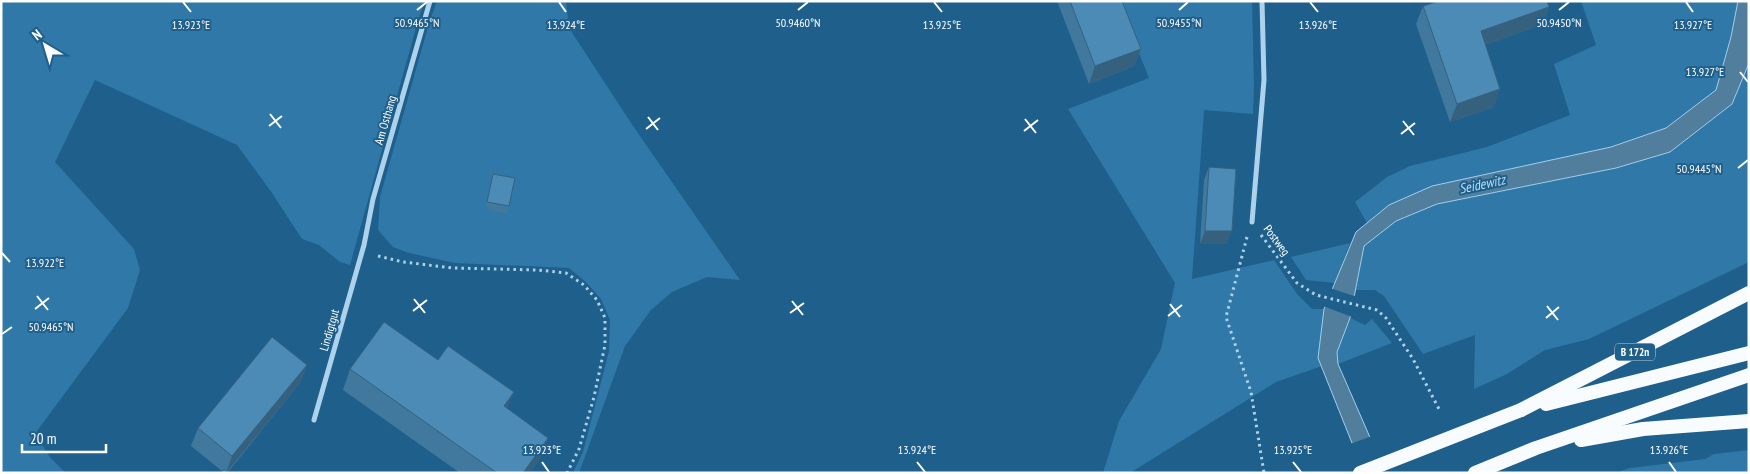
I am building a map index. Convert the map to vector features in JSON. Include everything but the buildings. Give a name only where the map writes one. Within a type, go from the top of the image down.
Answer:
[{"type":"highway","name":"B 172n","points":[[1360,473],[1521,410],[1749,293]]},
{"type":"highway","name":"B 172n","points":[[1521,410],[1749,353]]},
{"type":"highway","points":[[1475,473],[1536,448],[1749,375]]},
{"type":"highway","points":[[1536,448],[1642,429],[1749,420]]},
{"type":"street","name":"Am Osthang","points":[[364,245],[375,190],[430,1]]},
{"type":"street","name":"Postweg","points":[[1252,222],[1264,80],[1262,1]]},
{"type":"street","name":"Lindigtgut","points":[[314,420],[364,245]]},
{"type":"path","points":[[1252,222],[1226,317],[1251,392],[1264,473]]},
{"type":"path","name":"Postweg","points":[[1252,222],[1297,283],[1316,295],[1377,310],[1386,318],[1413,359],[1440,411]]},
{"type":"path","points":[[364,245],[376,256],[403,262],[453,268],[538,270],[566,273],[584,285],[596,300],[605,318],[605,345],[594,396],[579,449],[567,473]]},
{"type":"shaded area","points":[[1,1],[425,1],[350,265],[340,262],[319,245],[302,239],[237,145],[95,80],[55,162],[134,249],[140,270],[128,308],[37,431],[48,454],[66,473],[1,473]]},
{"type":"shaded area","points":[[437,1],[566,1],[569,28],[633,126],[740,280],[707,277],[672,292],[651,310],[625,346],[579,473],[573,473],[583,452],[609,351],[610,320],[601,299],[586,282],[569,268],[455,263],[409,253],[393,247],[378,230],[380,197]]},
{"type":"shaded area","points":[[1118,1],[1252,1],[1253,114],[1204,110],[1192,279],[1274,260],[1297,294],[1312,309],[1324,309],[1318,358],[1322,366],[1276,382],[1130,473],[1103,473],[1119,421],[1161,349],[1175,283],[1068,109],[1149,78]]},
{"type":"shaded area","points":[[1581,1],[1738,1],[1731,37],[1716,90],[1666,128],[1611,147],[1389,205],[1367,223],[1355,202],[1387,177],[1410,166],[1487,147],[1570,115],[1554,64],[1596,45]]},
{"type":"shaded area","points":[[1749,63],[1749,262],[1589,339],[1545,350],[1507,374],[1474,389],[1475,335],[1423,354],[1384,296],[1375,290],[1356,290],[1364,246],[1396,221],[1437,204],[1616,168],[1670,152],[1732,104]]},
{"type":"shaded area","points":[[1350,243],[1335,283],[1306,280],[1291,257]]},
{"type":"shaded area","points":[[1350,318],[1365,325],[1372,319],[1392,343],[1338,364],[1337,352]]},
{"type":"shaded area","points":[[1749,450],[1749,473],[1615,473],[1630,468],[1705,459],[1714,454]]},
{"type":"water","name":"Seidewitz","points":[[1738,1],[1749,1],[1749,63],[1732,104],[1670,152],[1616,168],[1437,204],[1396,221],[1364,246],[1350,318],[1337,352],[1338,364],[1372,442],[1354,448],[1318,358],[1324,309],[1356,232],[1389,205],[1432,186],[1611,147],[1666,128],[1716,90],[1731,37]]},
{"type":"pier","points":[[1330,288],[1354,296],[1357,295],[1352,317],[1323,306]]},
{"type":"pier","points":[[1372,436],[1394,473],[1366,473],[1350,444]]}]
